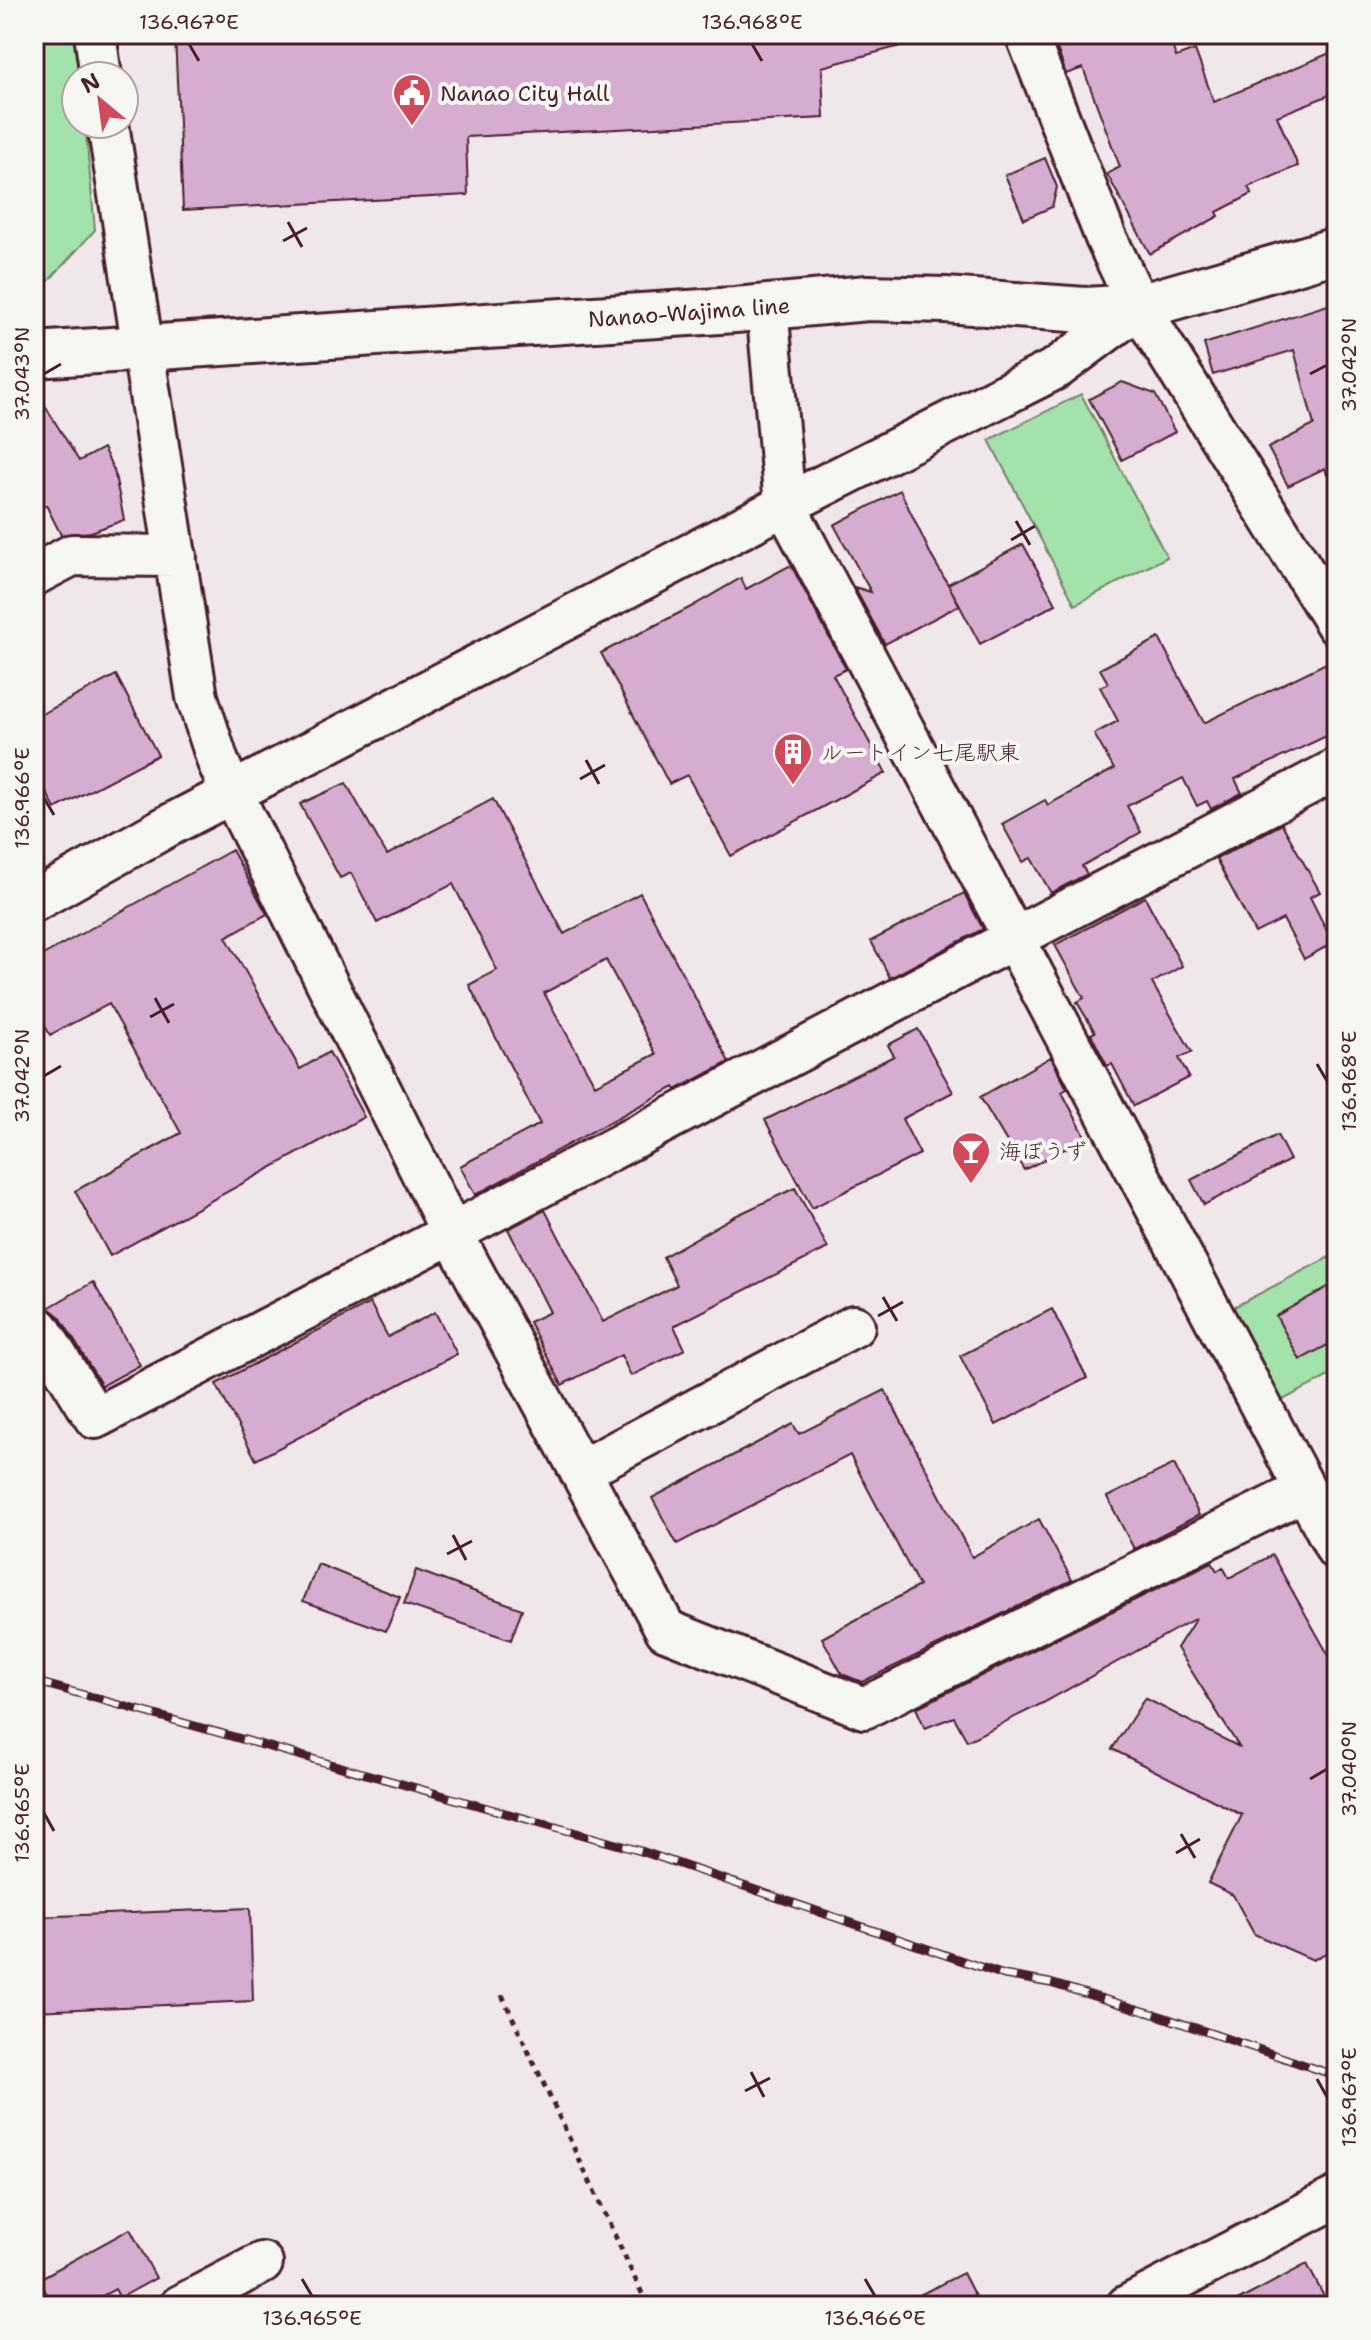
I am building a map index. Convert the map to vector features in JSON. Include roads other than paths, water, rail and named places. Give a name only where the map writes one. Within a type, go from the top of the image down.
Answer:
[{"type":"main road","name":"Nanao-Wajima line","points":[[34,355],[868,298],[1085,310],[1139,307],[1337,250]]},
{"type":"street","points":[[95,34],[99,60]]},
{"type":"street","points":[[1026,34],[1106,238],[1139,307],[1337,625]]},
{"type":"street","points":[[110,140],[197,697],[218,762],[452,1233],[666,1630],[864,1708],[1305,1490]]},
{"type":"street","points":[[767,307],[785,505],[1337,1550]]},
{"type":"street","points":[[34,901],[232,793],[785,505],[1057,368],[1139,307]]},
{"type":"street","points":[[34,575],[72,555],[176,556]]},
{"type":"street","points":[[34,1332],[40,1329],[95,1418],[1337,769]]},
{"type":"street","points":[[580,1471],[854,1326]]},
{"type":"street","points":[[1127,2306],[1337,2197]]},
{"type":"street","points":[[180,2306],[262,2263]]},
{"type":"railway","points":[[34,1681],[641,1851],[1004,1975],[1050,1983],[1160,2016],[1337,2076]]},
{"type":"place","name":"Nanao City Hall","points":[[412,127]]},
{"type":"place","name":"ルートイン七尾駅東","points":[[793,786]]},
{"type":"place","name":"海ぼうず","points":[[971,1185]]}]
